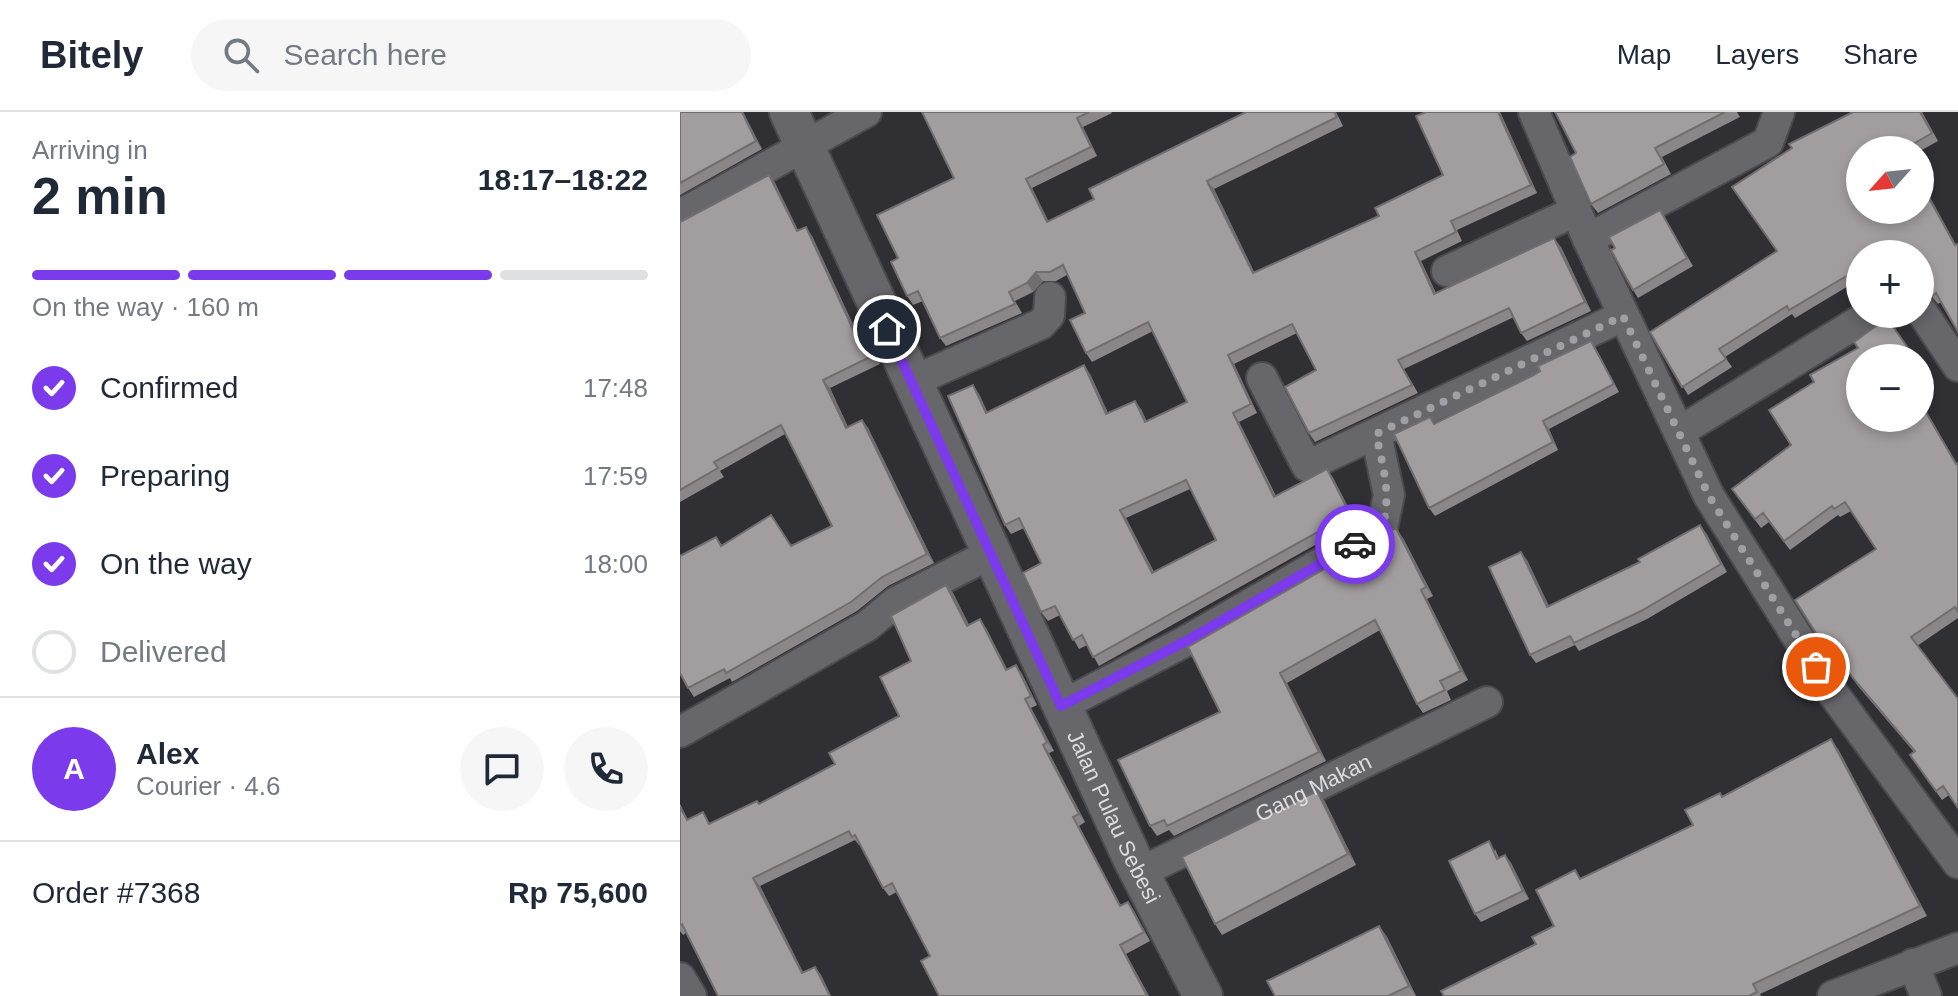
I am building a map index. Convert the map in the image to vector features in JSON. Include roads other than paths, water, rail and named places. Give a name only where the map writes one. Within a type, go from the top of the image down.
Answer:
[{"type":"street","name":"Jalan Pulau Sebesi","points":[[789,112],[1139,873],[1203,996]]},
{"type":"street","points":[[680,215],[866,112]]},
{"type":"street","points":[[1534,112],[1623,316],[1709,496],[1832,692],[1958,863]]},
{"type":"street","points":[[1447,271],[1582,225],[1768,142],[1779,112]]},
{"type":"street","points":[[911,382],[1041,324],[1049,315],[1050,297]]},
{"type":"street","points":[[1262,378],[1307,466],[1623,316]]},
{"type":"street","points":[[1679,432],[1848,328]]},
{"type":"street","points":[[1933,328],[1958,366]]},
{"type":"street","points":[[1061,706],[1200,634],[1382,528],[1389,495],[1376,434]]},
{"type":"street","points":[[680,732],[867,626],[896,602],[990,554]]},
{"type":"street","name":"Gang Makan","points":[[1139,873],[1487,702]]},
{"type":"street","points":[[1833,996],[1958,948]]},
{"type":"street","points":[[1913,964],[1926,996]]},
{"type":"street","points":[[680,978],[691,996]]}]
